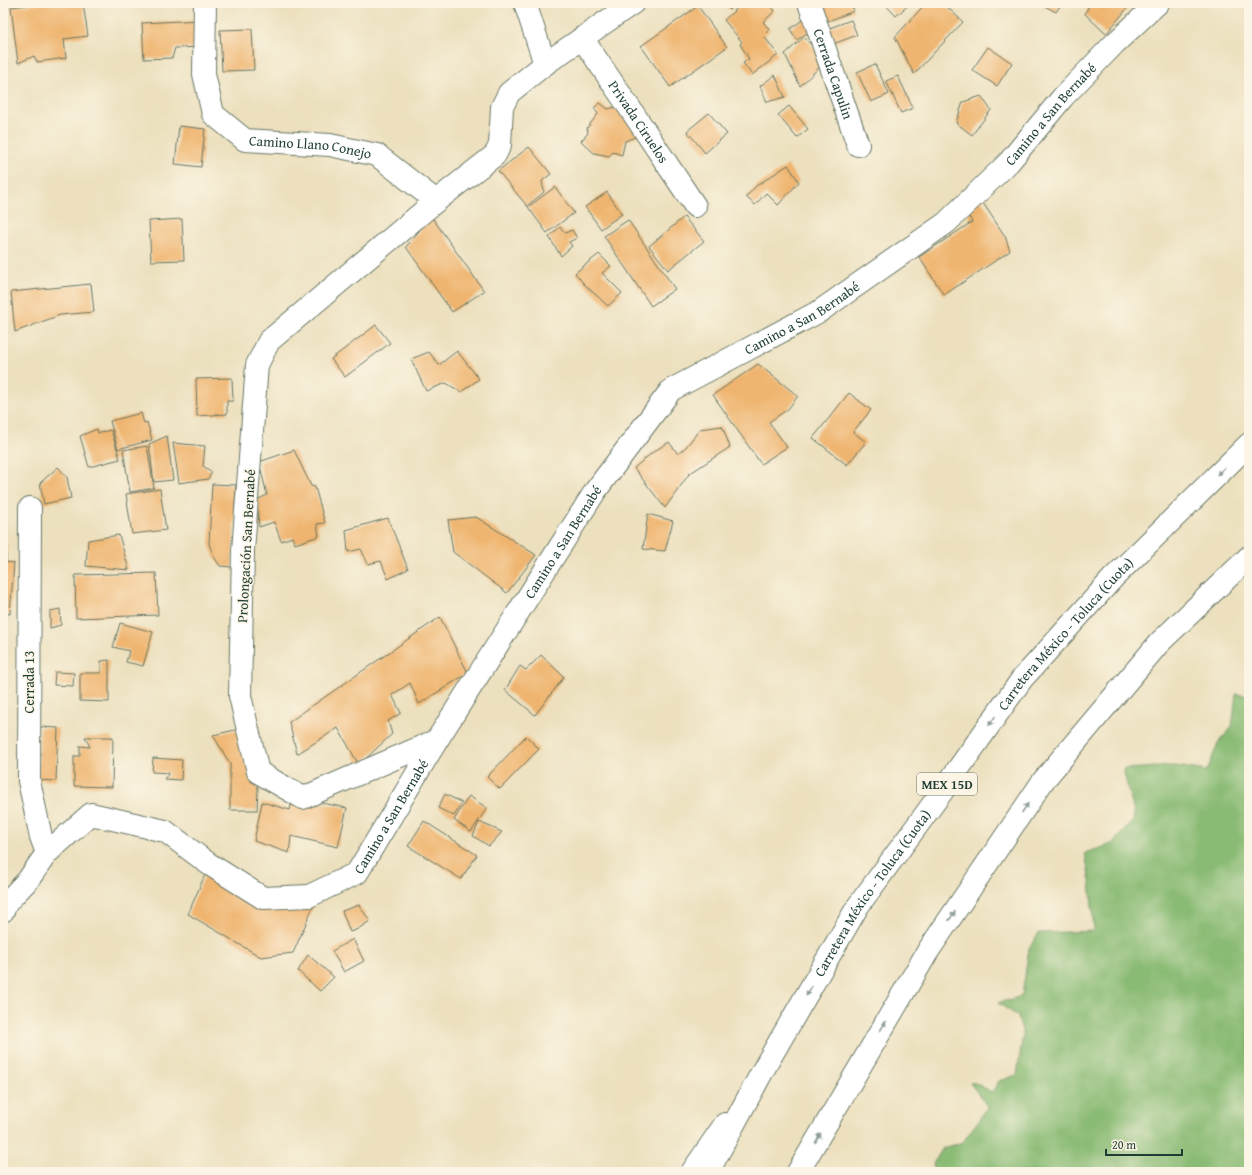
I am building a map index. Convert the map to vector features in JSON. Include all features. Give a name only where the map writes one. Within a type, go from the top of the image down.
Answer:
[{"type":"main road","name":"Camino Llano Conejo","points":[[205,3],[204,74],[213,114],[245,140],[330,145],[376,155],[436,201]]},
{"type":"main road","points":[[525,3],[545,64]]},
{"type":"main road","points":[[436,201],[495,155],[500,145],[502,107],[509,93],[545,64],[632,3]]},
{"type":"main road","name":"Cerrada Capulin","points":[[809,3],[858,145]]},
{"type":"main road","name":"Camino a San Bernabé","points":[[3,911],[7,902],[28,880],[47,853],[91,814],[165,831],[209,864],[263,898],[309,896],[357,873],[437,740],[596,490],[671,390],[820,311],[946,223],[1009,162],[1074,86],[1114,44],[1158,3]]},
{"type":"main road","name":"Privada Ciruelos","points":[[582,38],[695,206]]},
{"type":"main road","name":"Prolongación San Bernabé","points":[[436,201],[269,341],[257,365],[244,551],[240,696],[258,772],[304,798],[437,740]]},
{"type":"main road","name":"Carretera México - Toluca (Cuota)","points":[[708,1172],[767,1063],[858,906],[1022,679],[1114,578],[1249,444]]},
{"type":"main road","name":"Cerrada 13","points":[[30,508],[29,781],[41,837],[47,853]]},
{"type":"main road","points":[[798,1172],[928,951],[1043,781],[1159,643],[1249,557]]},
{"type":"main road","points":[[692,1172],[767,1063]]},
{"type":"green space","points":[[1236,694],[1249,696],[1249,1172],[935,1172],[933,1164],[943,1148],[963,1142],[988,1107],[970,1083],[975,1083],[992,1092],[999,1081],[1017,1075],[1023,1034],[1018,1016],[998,1003],[1022,996],[1029,948],[1039,933],[1094,931],[1090,881],[1085,853],[1112,844],[1133,821],[1134,812],[1123,769],[1175,766],[1207,771],[1218,743],[1232,727]]},
{"type":"building","points":[[45,3],[83,3],[88,36],[64,39],[66,58],[37,62],[34,56],[18,63],[11,7]]},
{"type":"building","points":[[224,3],[268,3],[268,5],[224,6]]},
{"type":"building","points":[[723,3],[737,3],[730,10]]},
{"type":"building","points":[[743,3],[769,3],[775,11],[763,22],[770,30],[764,36],[778,55],[752,75],[743,63],[749,59],[740,44],[742,42],[724,20]]},
{"type":"building","points":[[815,3],[851,3],[854,11],[823,23]]},
{"type":"building","points":[[884,3],[911,3],[896,16]]},
{"type":"building","points":[[926,3],[943,3],[963,22],[914,74],[895,37]]},
{"type":"building","points":[[1039,3],[1062,3],[1056,12]]},
{"type":"building","points":[[1090,3],[1129,3],[1130,5],[1106,34],[1085,14]]},
{"type":"building","points":[[698,6],[727,47],[670,87],[641,46]]},
{"type":"building","points":[[805,18],[813,29],[797,40],[790,29]]},
{"type":"building","points":[[201,20],[202,47],[175,48],[172,58],[144,59],[142,23]]},
{"type":"building","points":[[851,20],[857,35],[833,44],[827,29]]},
{"type":"building","points":[[252,29],[254,70],[222,71],[220,30]]},
{"type":"building","points":[[804,37],[826,61],[800,86],[785,54]]},
{"type":"building","points":[[988,47],[1012,63],[997,86],[972,70]]},
{"type":"building","points":[[875,64],[889,94],[871,102],[857,72]]},
{"type":"building","points":[[775,75],[785,97],[767,102],[760,86]]},
{"type":"building","points":[[898,76],[913,108],[901,113],[886,81]]},
{"type":"building","points":[[981,96],[991,110],[972,135],[956,123],[963,102]]},
{"type":"building","points":[[600,103],[608,109],[615,107],[640,135],[625,141],[622,155],[613,152],[609,156],[594,153],[581,141],[588,133],[587,128],[598,114],[594,108]]},
{"type":"building","points":[[789,106],[808,129],[797,138],[778,115]]},
{"type":"building","points":[[709,113],[727,134],[705,153],[687,131]]},
{"type":"building","points":[[179,126],[205,129],[201,167],[175,164]]},
{"type":"building","points":[[529,147],[551,174],[542,181],[544,192],[527,206],[498,171]]},
{"type":"building","points":[[788,165],[799,182],[778,205],[766,193],[755,205],[746,197],[756,186]]},
{"type":"building","points":[[555,187],[574,213],[547,233],[528,207]]},
{"type":"building","points":[[607,192],[622,214],[601,229],[585,207]]},
{"type":"building","points":[[981,200],[1005,236],[1010,251],[944,295],[919,257],[972,222],[965,210]]},
{"type":"building","points":[[431,216],[484,291],[452,312],[406,247]]},
{"type":"building","points":[[684,217],[704,241],[668,270],[649,246]]},
{"type":"building","points":[[182,219],[184,260],[151,261],[149,221]]},
{"type":"building","points":[[628,220],[675,289],[651,306],[604,236]]},
{"type":"building","points":[[560,227],[565,233],[572,230],[577,238],[569,242],[572,246],[561,256],[549,237]]},
{"type":"building","points":[[599,254],[611,266],[602,273],[622,293],[608,306],[584,284],[575,273]]},
{"type":"building","points":[[91,284],[94,312],[60,315],[15,332],[11,292]]},
{"type":"building","points":[[376,325],[390,343],[345,377],[331,359]]},
{"type":"building","points":[[457,351],[479,379],[461,392],[446,383],[426,391],[411,359],[429,352],[439,365]]},
{"type":"building","points":[[758,364],[798,396],[788,409],[769,422],[787,447],[761,464],[713,395]]},
{"type":"building","points":[[232,378],[233,401],[227,401],[227,414],[197,416],[196,379]]},
{"type":"building","points":[[849,393],[871,410],[853,432],[866,442],[847,465],[813,438]]},
{"type":"building","points":[[141,413],[144,423],[147,422],[152,440],[118,449],[110,421]]},
{"type":"building","points":[[722,426],[730,447],[689,474],[665,508],[634,468],[653,452],[669,442],[678,454],[686,447],[700,429]]},
{"type":"building","points":[[97,429],[98,433],[111,430],[120,459],[89,467],[80,436]]},
{"type":"building","points":[[167,436],[173,480],[154,482],[149,444]]},
{"type":"building","points":[[173,443],[205,446],[203,466],[212,472],[208,479],[179,483]]},
{"type":"building","points":[[147,446],[154,488],[130,492],[123,450]]},
{"type":"building","points":[[294,450],[311,486],[315,487],[325,523],[317,524],[319,536],[295,544],[292,537],[281,541],[274,522],[259,527],[257,500],[267,495],[259,462]]},
{"type":"building","points":[[58,467],[67,477],[71,498],[44,504],[40,483]]},
{"type":"building","points":[[212,484],[236,485],[232,567],[220,566],[214,557],[209,544]]},
{"type":"building","points":[[160,489],[166,530],[132,534],[126,494]]},
{"type":"building","points":[[648,514],[673,521],[665,551],[643,549]]},
{"type":"building","points":[[476,517],[536,555],[507,593],[453,552],[448,520]]},
{"type":"building","points":[[388,518],[408,569],[388,579],[381,561],[368,564],[361,549],[348,552],[346,530]]},
{"type":"building","points":[[119,535],[129,570],[86,566],[88,540]]},
{"type":"building","points":[[3,543],[7,544],[6,562],[14,563],[10,614],[3,613]]},
{"type":"building","points":[[156,573],[158,615],[76,618],[75,575]]},
{"type":"building","points":[[60,609],[61,625],[50,628],[50,611]]},
{"type":"building","points":[[440,617],[468,673],[419,704],[410,683],[392,695],[401,713],[388,721],[392,734],[359,765],[338,728],[297,754],[289,722]]},
{"type":"building","points":[[120,623],[153,632],[143,666],[126,662],[129,651],[113,647]]},
{"type":"building","points":[[541,655],[564,677],[535,715],[505,690],[520,666],[526,670]]},
{"type":"building","points":[[109,660],[109,702],[80,701],[80,673],[101,673],[101,661]]},
{"type":"building","points":[[55,672],[74,673],[73,686],[54,685]]},
{"type":"building","points":[[40,727],[58,728],[56,781],[38,780]]},
{"type":"building","points":[[244,728],[258,789],[257,810],[230,810],[230,764],[213,735]]},
{"type":"building","points":[[526,736],[539,749],[500,789],[487,777]]},
{"type":"building","points":[[85,737],[113,737],[112,787],[74,786],[74,756],[80,756],[80,746],[90,747]]},
{"type":"building","points":[[153,758],[182,760],[181,780],[164,779],[169,773],[152,772]]},
{"type":"building","points":[[445,794],[462,803],[454,816],[438,808]]},
{"type":"building","points":[[469,796],[487,808],[471,832],[454,820]]},
{"type":"building","points":[[293,797],[347,808],[338,847],[291,836],[289,853],[254,841],[262,802],[290,810]]},
{"type":"building","points":[[424,821],[477,855],[461,879],[408,846]]},
{"type":"building","points":[[479,822],[502,832],[489,846],[473,836]]},
{"type":"building","points":[[207,870],[314,905],[293,953],[261,957],[188,914]]},
{"type":"building","points":[[359,905],[370,921],[358,929],[350,932],[342,911]]},
{"type":"building","points":[[353,939],[364,961],[344,972],[332,951]]},
{"type":"building","points":[[308,955],[334,977],[320,991],[298,971]]}]
